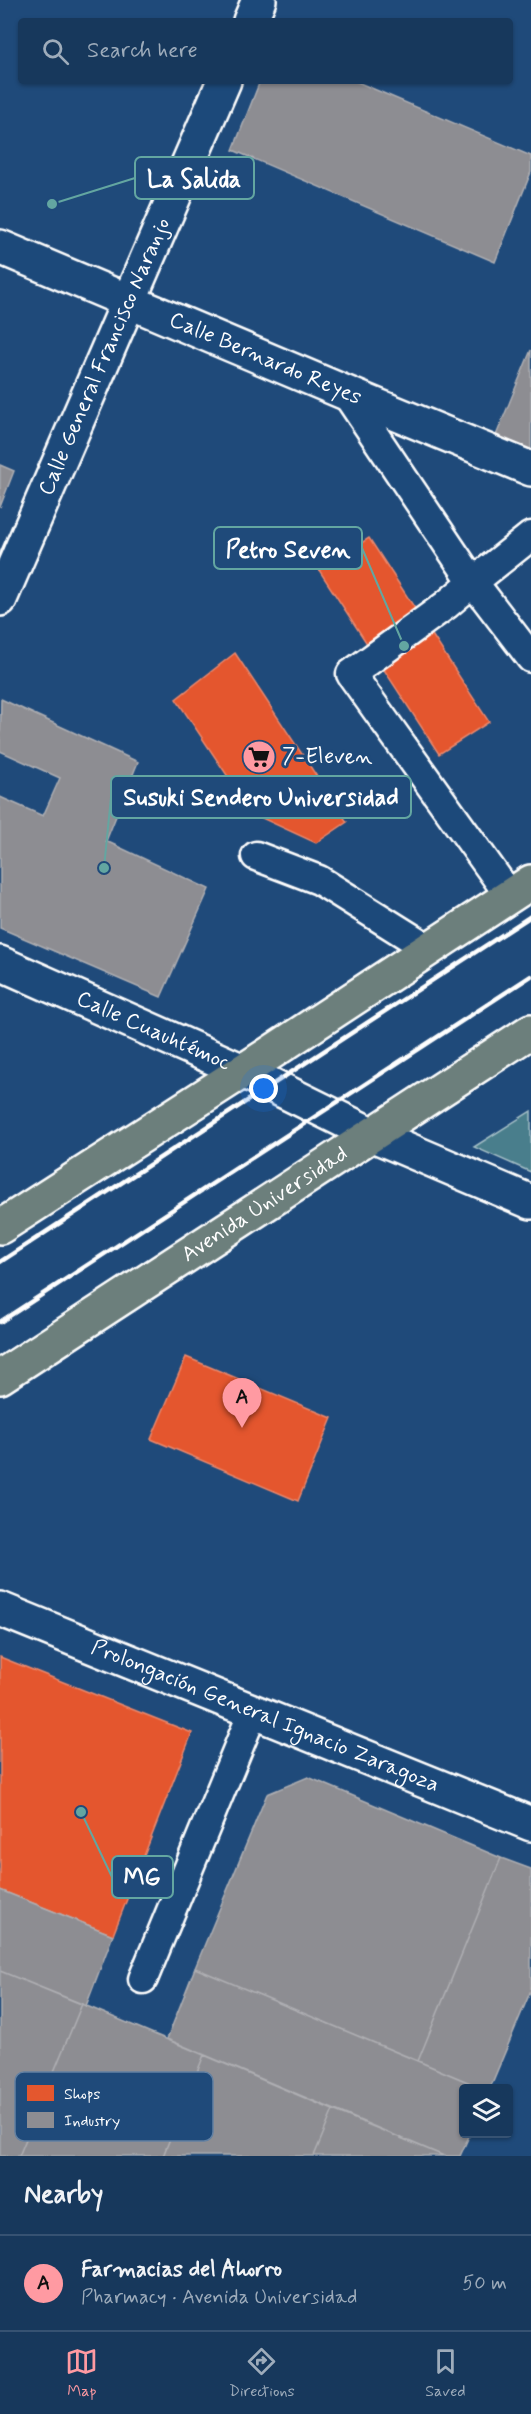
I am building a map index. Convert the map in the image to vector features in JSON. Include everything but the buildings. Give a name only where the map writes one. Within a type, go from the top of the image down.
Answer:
[{"type":"highway","points":[[0,1227],[520,889]]},
{"type":"highway","name":"Avenida Universidad","points":[[0,1377],[531,1031]]},
{"type":"street","points":[[251,18],[259,0]]},
{"type":"street","name":"Calle General Francisco Naranjo","points":[[0,599],[223,84]]},
{"type":"street","name":"Calle Bernardo Reyes","points":[[0,247],[531,469]]},
{"type":"street","name":"Calle Cuauhtémoc","points":[[0,963],[243,1071],[371,1134],[531,1202]]},
{"type":"street","name":"Prolongación General Ignacio Zaragoza","points":[[0,1609],[531,1824]]},
{"type":"lane","points":[[346,393],[473,582],[531,658]]},
{"type":"lane","points":[[520,889],[351,674],[446,605],[531,536]]},
{"type":"lane","points":[[256,856],[319,880],[429,949]]},
{"type":"lane","points":[[143,1979],[253,1712]]},
{"type":"green space","points":[[531,1111],[531,1172],[474,1147]]},
{"type":"railway","points":[[0,1262],[531,916]]},
{"type":"railway","points":[[0,1322],[531,976]]},
{"type":"place","name":"La Salida","points":[[52,204]]},
{"type":"place","name":"Petro Seven","points":[[404,646]]},
{"type":"place","name":"7-Eleven","points":[[259,757]]},
{"type":"place","name":"Susuki Sendero Universidad","points":[[104,868]]},
{"type":"place","name":"Farmacias del Ahorro","points":[[242,1428]]},
{"type":"place","name":"MG","points":[[81,1812]]}]
